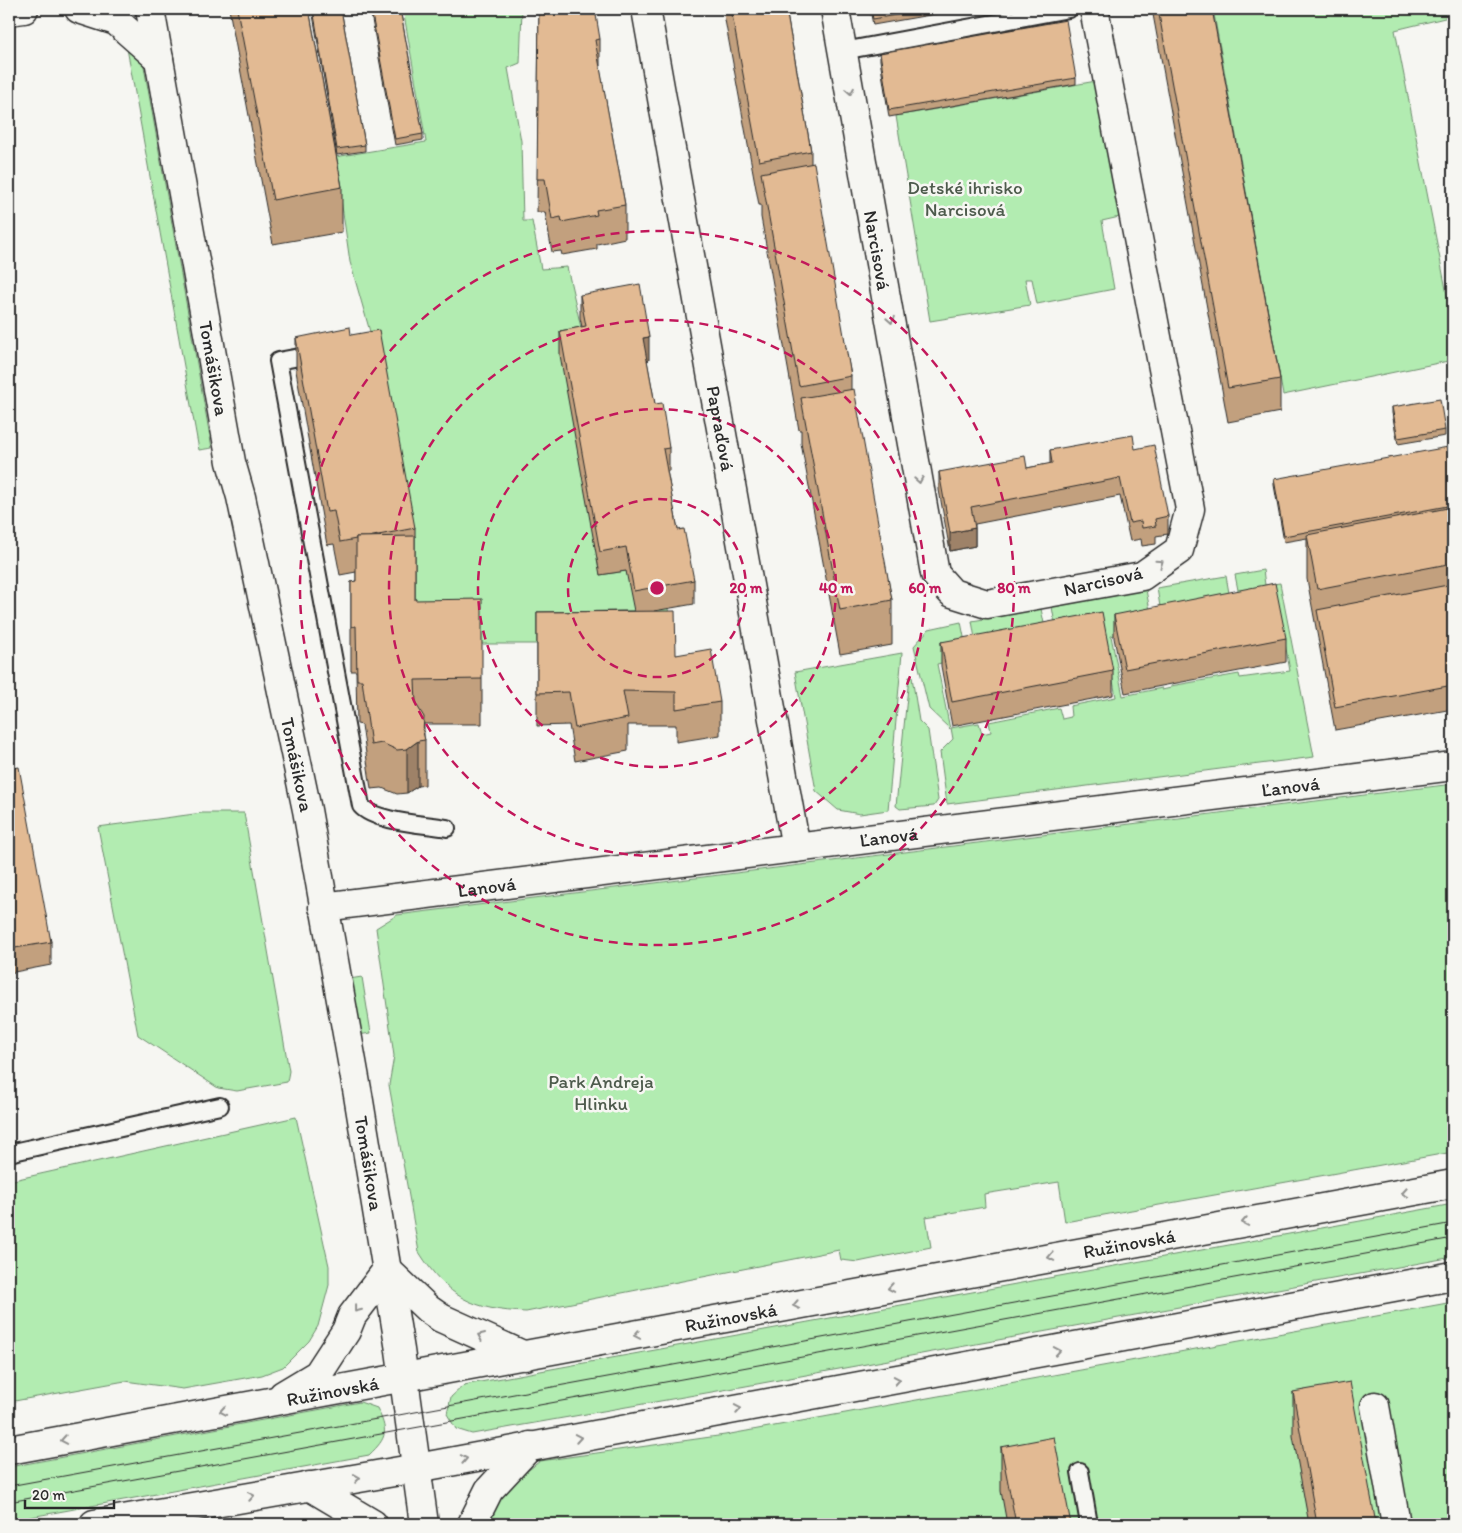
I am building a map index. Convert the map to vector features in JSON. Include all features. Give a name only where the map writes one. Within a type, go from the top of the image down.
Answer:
[{"type":"street","points":[[9,12],[24,9]]},
{"type":"street","points":[[79,9],[116,21],[158,59]]},
{"type":"street","name":"Tomášikova","points":[[150,9],[207,319],[231,462],[241,496],[307,810],[387,1270],[424,1524]]},
{"type":"street","name":"Papraďová","points":[[646,9],[796,848]]},
{"type":"street","name":"Narcisová","points":[[835,9],[935,574],[952,593],[988,604],[1142,576],[1179,550],[1190,509],[1094,9]]},
{"type":"street","name":"Ľanová","points":[[323,907],[1453,766]]},
{"type":"street","name":"Ružinovská","points":[[9,1450],[404,1379],[1453,1184]]},
{"type":"street","points":[[272,1402],[318,1374],[346,1331],[352,1316],[387,1270],[428,1309],[441,1318],[525,1356]]},
{"type":"street","points":[[94,1524],[417,1468],[1453,1276]]},
{"type":"street","points":[[1375,1406],[1396,1524]]},
{"type":"street","points":[[472,1524],[489,1490],[530,1446]]},
{"type":"street","points":[[309,1486],[373,1524]]},
{"type":"lane","points":[[843,51],[1069,9]]},
{"type":"lane","points":[[330,351],[278,361],[361,806],[367,813],[385,818],[447,828]]},
{"type":"lane","points":[[9,1153],[220,1106]]},
{"type":"lane","points":[[1080,1472],[1089,1524]]},
{"type":"green space","points":[[403,9],[522,9],[520,63],[508,68],[521,141],[523,221],[532,221],[541,269],[567,267],[586,349],[600,575],[626,571],[668,609],[675,644],[415,644],[379,363],[350,262],[335,157],[426,142]]},
{"type":"green space","points":[[1213,9],[1453,9],[1453,16],[1395,30],[1453,325],[1453,360],[1283,395]]},
{"type":"green space","points":[[125,37],[143,61],[212,448],[199,450]]},
{"type":"green space","name":"Detské ihrisko Narcisová","points":[[1102,80],[1128,215],[1102,221],[1114,289],[1037,304],[1032,279],[1025,279],[1030,305],[930,321],[896,116]]},
{"type":"green space","points":[[1263,570],[1265,585],[1280,583],[1314,757],[947,804],[940,752],[953,739],[951,728],[979,723],[982,734],[991,732],[989,722],[1059,708],[1062,719],[1071,717],[1070,706],[1116,697],[1104,632],[1058,641],[1052,607],[1146,590],[1153,626],[1111,636],[1123,696],[1239,674],[1240,678],[1290,671],[1278,604],[1242,610],[1235,575]]},
{"type":"green space","points":[[1226,576],[1232,610],[1163,625],[1157,588]]},
{"type":"green space","points":[[1041,609],[1048,642],[978,656],[972,621]]},
{"type":"green space","points":[[961,622],[968,657],[937,664],[950,729],[929,709],[914,646],[929,629]]},
{"type":"green space","points":[[902,653],[888,810],[860,814],[838,810],[816,791],[795,672]]},
{"type":"green space","points":[[909,677],[912,677],[919,721],[928,730],[938,800],[934,806],[900,809],[896,806]]},
{"type":"green space","name":"Park Andreja Hlinku","points":[[1453,784],[1453,1152],[1065,1222],[1059,1182],[984,1194],[985,1207],[926,1217],[931,1247],[858,1262],[841,1260],[839,1250],[526,1312],[491,1308],[463,1299],[440,1280],[419,1252],[389,1085],[394,1056],[376,928],[397,915]]},
{"type":"green space","points":[[202,813],[244,813],[289,1071],[287,1082],[237,1091],[218,1088],[138,1035],[98,827]]},
{"type":"green space","points":[[362,977],[371,1033],[358,1035],[349,979]]},
{"type":"green space","points":[[296,1117],[329,1266],[329,1285],[318,1326],[309,1341],[283,1367],[262,1375],[183,1389],[125,1381],[9,1402],[9,1181]]},
{"type":"green space","points":[[1453,1204],[1453,1257],[472,1434],[456,1429],[447,1414],[451,1397],[464,1385]]},
{"type":"green space","points":[[1453,1302],[1453,1524],[484,1524],[496,1496],[540,1461],[725,1435]]},
{"type":"green space","points":[[360,1402],[377,1408],[384,1428],[383,1438],[369,1455],[9,1521],[9,1467]]},
{"type":"building","points":[[237,9],[309,9],[342,187],[273,200]]},
{"type":"building","points":[[313,9],[341,9],[365,145],[337,149]]},
{"type":"building","points":[[371,9],[400,9],[423,134],[395,139]]},
{"type":"building","points":[[539,9],[595,9],[600,39],[595,40],[625,205],[596,210],[597,215],[562,222],[561,217],[552,219],[545,179],[537,179]]},
{"type":"building","points":[[731,9],[786,9],[811,151],[759,161]]},
{"type":"building","points":[[871,9],[930,9],[873,19]]},
{"type":"building","points":[[1158,9],[1212,9],[1280,379],[1228,388]]},
{"type":"building","points":[[1066,20],[1076,78],[889,110],[880,53]]},
{"type":"building","points":[[814,163],[851,376],[799,386],[761,173]]},
{"type":"building","points":[[640,284],[649,337],[643,338],[655,404],[662,403],[669,448],[663,449],[678,530],[684,529],[694,580],[634,591],[626,547],[600,552],[560,331],[586,326],[580,295]]},
{"type":"building","points":[[350,327],[351,335],[379,330],[415,528],[368,537],[356,537],[356,539],[340,542],[334,511],[327,512],[296,338]]},
{"type":"building","points":[[854,389],[892,600],[840,610],[801,398]]},
{"type":"building","points":[[1440,399],[1445,430],[1398,438],[1392,407]]},
{"type":"building","points":[[1133,435],[1135,449],[1154,445],[1168,516],[1155,519],[1156,526],[1142,528],[1141,521],[1130,523],[1120,478],[971,507],[975,528],[950,533],[939,472],[1025,456],[1027,468],[1052,463],[1050,450]]},
{"type":"building","points":[[1448,447],[1453,475],[1453,505],[1284,536],[1274,479]]},
{"type":"building","points":[[1453,507],[1453,563],[1317,589],[1307,535]]},
{"type":"building","points":[[415,536],[415,600],[482,599],[482,679],[415,680],[416,704],[424,717],[423,732],[425,740],[418,741],[407,749],[397,750],[382,743],[371,745],[362,680],[357,680],[356,626],[351,627],[351,582],[356,581],[356,537]]},
{"type":"building","points":[[1275,583],[1286,638],[1125,669],[1114,615]]},
{"type":"building","points":[[1453,584],[1453,685],[1335,707],[1317,610]]},
{"type":"building","points":[[675,611],[676,655],[711,649],[720,702],[676,709],[676,692],[623,691],[628,718],[575,728],[569,692],[537,693],[537,612]]},
{"type":"building","points":[[1102,612],[1113,671],[952,702],[941,642]]},
{"type":"building","points":[[19,767],[51,942],[9,949],[9,769]]},
{"type":"building","points":[[1350,1382],[1376,1524],[1317,1524],[1293,1392]]},
{"type":"building","points":[[1054,1437],[1071,1524],[1016,1524],[1001,1447]]},
{"type":"tram line","points":[[9,1486],[1453,1223]]},
{"type":"tram line","points":[[9,1502],[1453,1238]]}]
